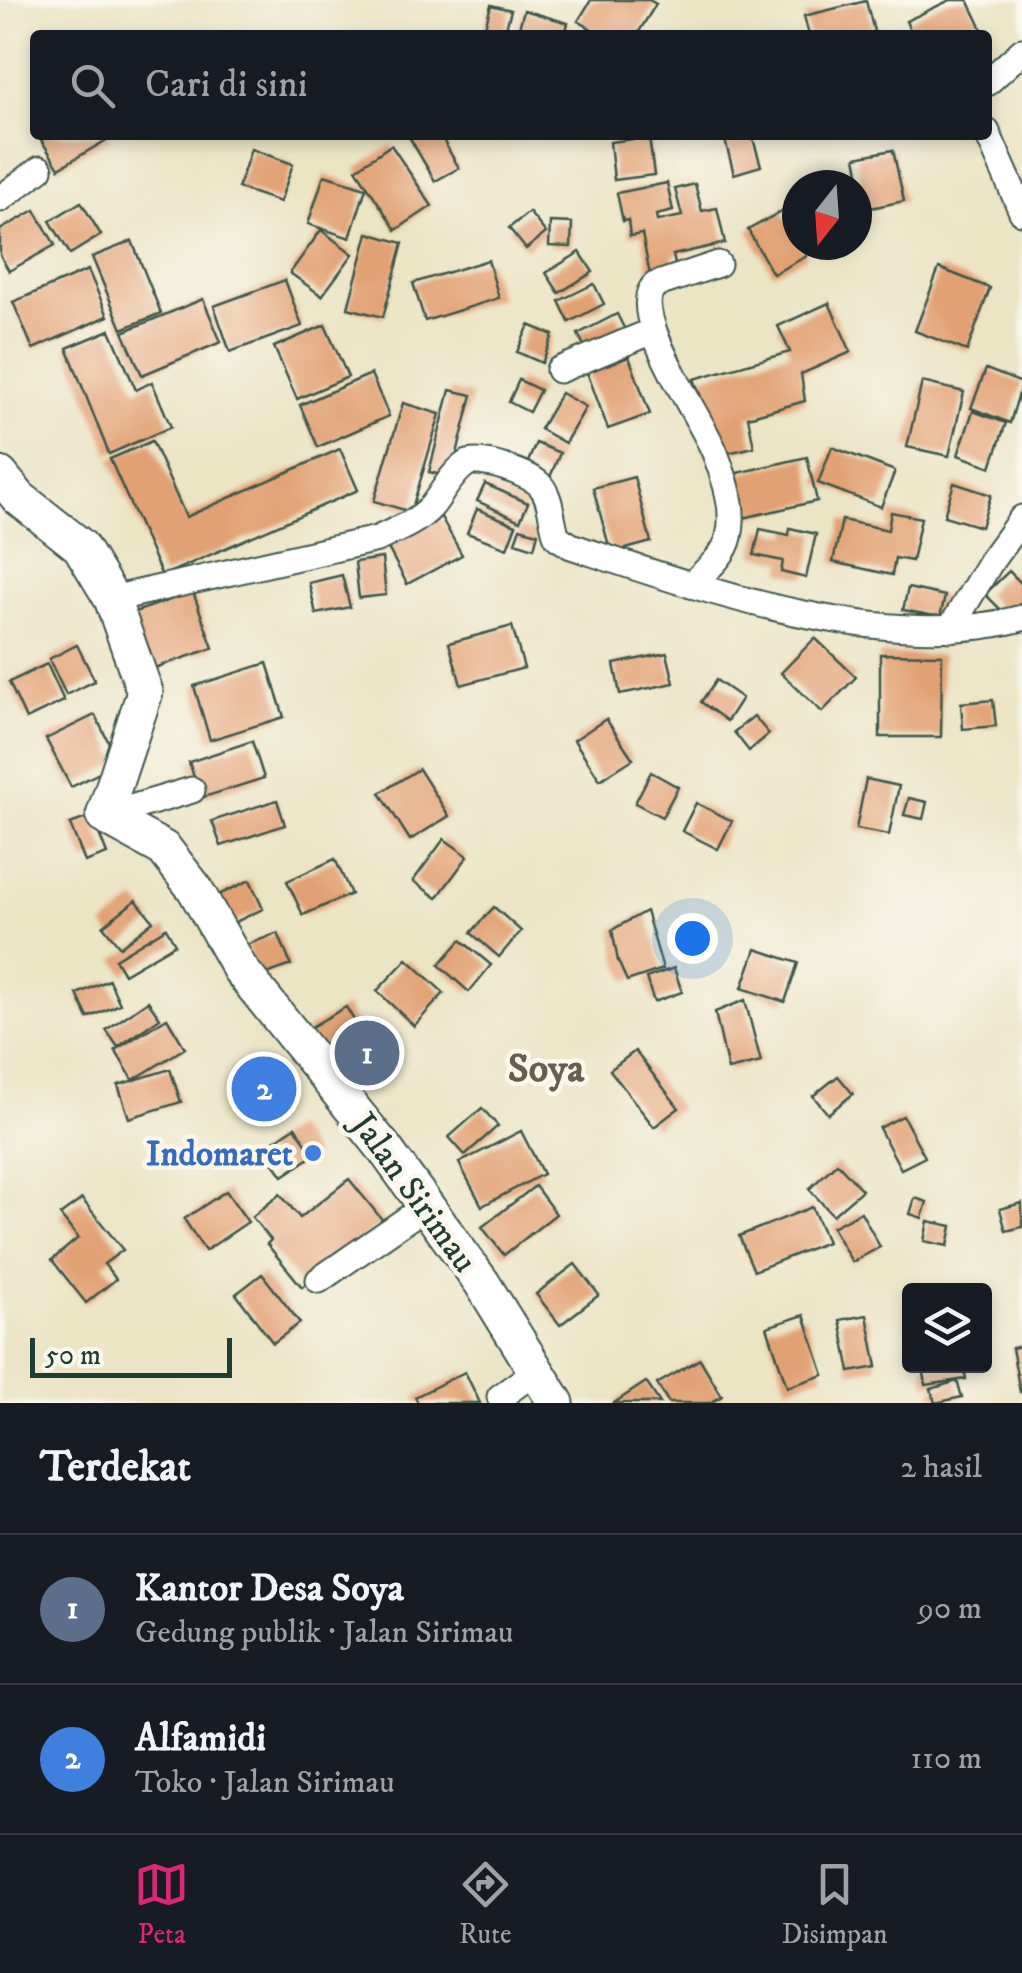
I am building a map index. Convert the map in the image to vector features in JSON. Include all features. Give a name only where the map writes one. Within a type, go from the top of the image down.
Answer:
[{"type":"main road","points":[[0,475],[18,498],[80,546],[112,599],[145,692],[104,816]]},
{"type":"main road","name":"Jalan Sirimau","points":[[104,816],[164,849],[195,890],[240,970],[341,1092],[482,1282],[556,1403]]},
{"type":"street","points":[[1002,75],[1022,51]]},
{"type":"street","points":[[990,140],[1022,212]]},
{"type":"street","points":[[0,198],[40,169]]},
{"type":"street","points":[[691,585],[729,540],[732,507],[714,451],[652,331],[646,301],[655,285],[718,264]]},
{"type":"street","points":[[559,370],[652,331]]},
{"type":"street","points":[[112,599],[377,539],[412,523],[468,462],[478,460],[540,484],[557,537],[572,546],[691,585],[872,625],[950,629],[1022,618]]},
{"type":"street","points":[[950,629],[990,561],[1022,518]]},
{"type":"street","points":[[104,816],[192,790]]},
{"type":"street","points":[[319,1280],[426,1206]]},
{"type":"street","points":[[503,1403],[500,1397],[536,1371]]},
{"type":"building","points":[[591,0],[649,0],[656,4],[640,30],[593,30],[578,21]]},
{"type":"building","points":[[950,0],[968,0],[983,30],[910,30],[906,21]]},
{"type":"building","points":[[866,1],[874,30],[808,30],[804,16]]},
{"type":"building","points":[[491,5],[511,10],[505,30],[484,30]]},
{"type":"building","points":[[524,10],[568,23],[566,30],[518,30]]},
{"type":"building","points":[[41,140],[107,140],[59,168]]},
{"type":"building","points":[[411,140],[443,140],[459,168],[435,181]]},
{"type":"building","points":[[649,140],[654,175],[614,180],[610,142]]},
{"type":"building","points":[[725,140],[753,140],[761,166],[734,174]]},
{"type":"building","points":[[391,145],[432,206],[396,230],[356,169]]},
{"type":"building","points":[[251,149],[293,164],[280,202],[238,188]]},
{"type":"building","points":[[893,150],[904,201],[872,208],[872,170],[858,170],[856,157]]},
{"type":"building","points":[[324,175],[366,188],[350,238],[308,224]]},
{"type":"building","points":[[667,183],[673,211],[656,215],[657,221],[682,216],[675,189],[695,184],[702,211],[717,208],[725,243],[673,255],[676,269],[650,275],[642,234],[630,236],[617,193]]},
{"type":"building","points":[[81,202],[101,235],[70,254],[50,221]]},
{"type":"building","points":[[35,210],[55,245],[9,271],[0,255],[0,230]]},
{"type":"building","points":[[782,211],[782,260],[799,260],[773,274],[748,230]]},
{"type":"building","points":[[529,212],[546,233],[526,249],[509,228]]},
{"type":"building","points":[[550,222],[572,223],[571,247],[549,246]]},
{"type":"building","points":[[321,230],[353,254],[322,296],[290,273]]},
{"type":"building","points":[[368,233],[403,243],[383,317],[348,308]]},
{"type":"building","points":[[132,241],[161,313],[122,329],[92,257]]},
{"type":"building","points":[[580,252],[593,272],[559,293],[546,273]]},
{"type":"building","points":[[488,260],[499,298],[425,321],[413,283]]},
{"type":"building","points":[[939,268],[990,288],[967,351],[915,331]]},
{"type":"building","points":[[88,270],[108,316],[33,349],[13,302]]},
{"type":"building","points":[[285,280],[302,326],[230,352],[214,306]]},
{"type":"building","points":[[594,284],[604,304],[569,322],[559,301]]},
{"type":"building","points":[[203,299],[221,342],[142,375],[123,332]]},
{"type":"building","points":[[829,303],[851,352],[801,374],[805,401],[748,417],[754,447],[723,454],[694,379],[790,352],[778,326]]},
{"type":"building","points":[[617,314],[628,336],[589,355],[578,334]]},
{"type":"building","points":[[325,325],[348,377],[297,399],[274,347]]},
{"type":"building","points":[[529,325],[553,335],[542,363],[517,352]]},
{"type":"building","points":[[110,330],[136,390],[152,382],[171,427],[109,454],[67,348]]},
{"type":"building","points":[[629,357],[650,414],[608,429],[587,372]]},
{"type":"building","points":[[986,369],[1022,383],[1010,423],[971,408]]},
{"type":"building","points":[[371,374],[389,416],[318,447],[300,405]]},
{"type":"building","points":[[519,380],[540,390],[529,412],[509,402]]},
{"type":"building","points":[[922,382],[964,392],[949,456],[907,447]]},
{"type":"building","points":[[450,390],[472,395],[451,477],[429,472]]},
{"type":"building","points":[[561,393],[586,407],[565,443],[540,429]]},
{"type":"building","points":[[403,403],[440,414],[411,512],[374,501]]},
{"type":"building","points":[[973,411],[1006,423],[991,467],[958,455]]},
{"type":"building","points":[[152,441],[186,517],[340,449],[358,490],[162,576],[110,459]]},
{"type":"building","points":[[536,443],[560,453],[550,477],[526,467]]},
{"type":"building","points":[[832,447],[895,471],[881,507],[818,483]]},
{"type":"building","points":[[807,457],[817,501],[743,518],[733,474]]},
{"type":"building","points":[[634,477],[651,542],[611,553],[593,488]]},
{"type":"building","points":[[954,483],[991,495],[981,527],[944,516]]},
{"type":"building","points":[[485,484],[528,503],[520,521],[477,501]]},
{"type":"building","points":[[477,509],[516,525],[507,548],[467,533]]},
{"type":"building","points":[[891,512],[921,518],[912,561],[895,558],[892,575],[833,562],[842,520],[888,530]]},
{"type":"building","points":[[441,517],[462,555],[407,584],[387,546]]},
{"type":"building","points":[[520,528],[538,533],[534,548],[515,542]]},
{"type":"building","points":[[790,528],[816,534],[806,578],[781,572],[783,561],[754,555],[760,529],[789,535]]},
{"type":"building","points":[[382,558],[386,595],[359,598],[355,562]]},
{"type":"building","points":[[1009,571],[1022,584],[1022,602],[1007,616],[985,594]]},
{"type":"building","points":[[342,575],[350,607],[316,614],[309,583]]},
{"type":"building","points":[[908,588],[945,596],[940,617],[903,610]]},
{"type":"building","points":[[193,592],[213,648],[146,671],[126,615]]},
{"type":"building","points":[[512,626],[524,668],[461,685],[449,643]]},
{"type":"building","points":[[815,638],[856,677],[822,712],[781,673]]},
{"type":"building","points":[[77,645],[95,681],[66,695],[49,659]]},
{"type":"building","points":[[667,653],[674,683],[620,694],[614,664]]},
{"type":"building","points":[[880,654],[942,655],[941,737],[880,737]]},
{"type":"building","points":[[267,663],[284,717],[210,740],[194,686]]},
{"type":"building","points":[[47,664],[64,701],[26,719],[9,682]]},
{"type":"building","points":[[716,680],[742,698],[727,721],[701,702]]},
{"type":"building","points":[[993,700],[996,726],[963,729],[961,703]]},
{"type":"building","points":[[95,715],[119,763],[71,787],[46,739]]},
{"type":"building","points":[[754,716],[769,734],[749,751],[734,732]]},
{"type":"building","points":[[606,719],[633,759],[600,780],[574,740]]},
{"type":"building","points":[[252,741],[264,778],[201,798],[189,762]]},
{"type":"building","points":[[419,769],[449,816],[410,840],[380,793]]},
{"type":"building","points":[[651,772],[678,787],[662,817],[635,803]]},
{"type":"building","points":[[866,779],[899,786],[889,835],[856,829]]},
{"type":"building","points":[[909,798],[927,802],[923,819],[904,815]]},
{"type":"building","points":[[277,800],[285,825],[221,846],[212,821]]},
{"type":"building","points":[[696,803],[732,821],[718,849],[682,831]]},
{"type":"building","points":[[92,816],[107,854],[85,862],[70,824]]},
{"type":"building","points":[[444,839],[468,856],[437,898],[413,881]]},
{"type":"building","points":[[335,859],[351,894],[303,915],[287,881]]},
{"type":"building","points":[[250,880],[263,909],[225,927],[212,898]]},
{"type":"building","points":[[136,900],[153,921],[120,947],[103,926]]},
{"type":"building","points":[[494,907],[521,931],[499,957],[471,933]]},
{"type":"building","points":[[646,911],[663,969],[627,981],[612,930]]},
{"type":"building","points":[[166,928],[175,944],[124,974],[115,959]]},
{"type":"building","points":[[278,933],[291,965],[259,977],[246,945]]},
{"type":"building","points":[[461,940],[491,965],[469,992],[439,965]]},
{"type":"building","points":[[756,949],[798,963],[785,1002],[742,988]]},
{"type":"building","points":[[407,959],[444,993],[414,1026],[377,991]]},
{"type":"building","points":[[674,968],[682,992],[654,1002],[646,978]]},
{"type":"building","points":[[109,980],[120,1004],[88,1018],[77,994]]},
{"type":"building","points":[[745,1000],[761,1062],[728,1070],[715,1012]]},
{"type":"building","points":[[148,1001],[160,1018],[118,1047],[106,1030]]},
{"type":"building","points":[[346,1007],[359,1028],[319,1052],[306,1030]]},
{"type":"building","points":[[167,1018],[185,1048],[133,1080],[115,1050]]},
{"type":"building","points":[[635,1051],[679,1108],[654,1127],[610,1070]]},
{"type":"building","points":[[170,1069],[181,1102],[129,1118],[118,1085]]},
{"type":"building","points":[[838,1076],[853,1094],[828,1114],[813,1096]]},
{"type":"building","points":[[482,1108],[498,1126],[465,1155],[449,1137]]},
{"type":"building","points":[[903,1116],[925,1157],[901,1169],[879,1128]]},
{"type":"building","points":[[295,1127],[314,1155],[283,1176],[263,1148]]},
{"type":"building","points":[[521,1131],[543,1174],[482,1206],[459,1163]]},
{"type":"building","points":[[837,1163],[862,1190],[833,1215],[809,1189]]},
{"type":"building","points":[[349,1179],[384,1222],[302,1287],[267,1244],[271,1240],[252,1217],[280,1194],[300,1218]]},
{"type":"building","points":[[535,1186],[556,1214],[504,1255],[482,1227]]},
{"type":"building","points":[[226,1191],[248,1222],[205,1251],[184,1219]]},
{"type":"building","points":[[915,1198],[927,1202],[922,1218],[910,1214]]},
{"type":"building","points":[[82,1199],[123,1250],[104,1264],[116,1279],[86,1303],[52,1260],[78,1238],[60,1215]]},
{"type":"building","points":[[1022,1203],[1022,1227],[1006,1231],[1000,1209]]},
{"type":"building","points":[[812,1207],[827,1242],[754,1271],[739,1236]]},
{"type":"building","points":[[861,1212],[880,1247],[852,1262],[832,1227]]},
{"type":"building","points":[[928,1221],[952,1226],[948,1246],[924,1241]]},
{"type":"building","points":[[575,1264],[599,1295],[560,1325],[536,1294]]},
{"type":"building","points":[[262,1274],[300,1323],[273,1343],[236,1294]]},
{"type":"building","points":[[804,1315],[824,1375],[787,1387],[767,1327]]},
{"type":"building","points":[[867,1315],[877,1367],[850,1372],[840,1320]]},
{"type":"building","points":[[1022,1346],[1022,1392],[1020,1392],[1012,1348]]},
{"type":"building","points":[[700,1359],[722,1396],[710,1403],[669,1403],[657,1384]]},
{"type":"building","points":[[465,1372],[480,1403],[418,1403],[415,1397]]},
{"type":"building","points":[[924,1373],[965,1373],[966,1379],[926,1385]]},
{"type":"building","points":[[957,1381],[962,1397],[935,1403],[931,1389]]},
{"type":"building","points":[[646,1382],[660,1403],[614,1403]]},
{"type":"place","name":"Kantor Desa Soya","points":[[367,1053]]},
{"type":"place","name":"Alfamidi","points":[[264,1089]]},
{"type":"place","name":"Indomaret","points":[[313,1153]]},
{"type":"district","name":"Soya","points":[[546,1067]]}]
